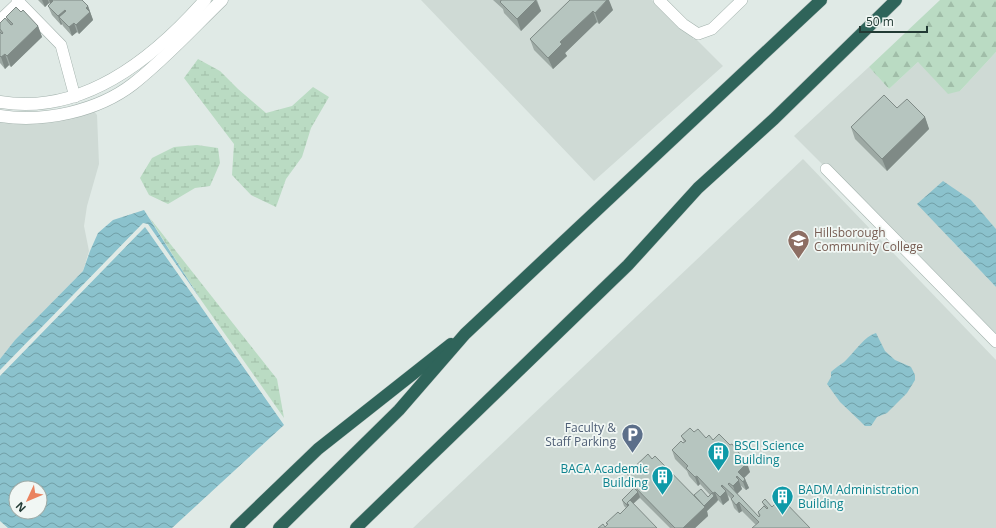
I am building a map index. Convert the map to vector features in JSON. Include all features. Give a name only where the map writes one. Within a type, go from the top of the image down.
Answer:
[{"type":"highway","points":[[279,528],[399,410],[465,334],[821,0]]},
{"type":"highway","points":[[356,528],[628,265],[698,188],[774,119],[896,0]]},
{"type":"highway","points":[[236,528],[318,449],[434,356],[465,334]]},
{"type":"street","points":[[0,102],[29,105],[49,103],[75,97],[95,89],[155,51],[205,0]]},
{"type":"street","points":[[0,116],[51,117],[103,102],[132,84],[159,62],[222,0]]},
{"type":"street","points":[[660,0],[683,24],[698,34],[712,29],[742,0]]},
{"type":"street","points":[[0,20],[18,1],[61,45],[75,97],[72,112]]},
{"type":"street","points":[[826,169],[996,342]]},
{"type":"shaded area","points":[[421,0],[652,0],[679,28],[693,37],[693,39],[696,39],[723,66],[594,181]]},
{"type":"shaded area","points":[[996,52],[996,229],[971,200],[951,240],[996,287],[996,335],[827,163],[823,165],[794,136],[869,67],[889,89],[918,62],[960,91]]},
{"type":"shaded area","points":[[93,110],[97,115],[99,164],[87,206],[84,226],[89,251],[83,271],[15,340],[0,359],[0,121]]},
{"type":"shaded area","name":"Hillsborough Community College","points":[[803,159],[996,360],[996,528],[413,528]]},
{"type":"green space","points":[[940,0],[996,0],[996,52],[960,91],[948,94],[918,62],[889,89],[869,67]]},
{"type":"green space","points":[[198,59],[220,71],[266,113],[292,106],[313,87],[329,97],[311,128],[302,157],[286,179],[276,207],[251,195],[232,175],[234,144],[184,78]]},
{"type":"green space","points":[[197,145],[218,148],[220,163],[210,186],[195,188],[168,204],[149,195],[140,178],[152,158],[174,147]]},
{"type":"green space","points":[[149,217],[277,379],[284,418],[201,300]]},
{"type":"water","points":[[943,181],[971,200],[996,229],[996,287],[917,204]]},
{"type":"water","points":[[144,210],[201,300],[148,224],[143,223],[0,370],[0,359],[15,340],[83,271],[98,233],[113,220]]},
{"type":"water","points":[[145,227],[284,425],[172,528],[8,528],[0,521],[0,376]]},
{"type":"water","points":[[876,333],[885,351],[895,360],[911,367],[915,375],[915,380],[907,393],[887,413],[877,417],[871,426],[865,426],[840,402],[827,384],[831,377],[831,372],[846,360],[864,340]]},
{"type":"building","points":[[52,0],[82,0],[88,6],[86,8],[90,12],[76,25],[74,23],[69,27],[59,17],[66,11],[65,10],[58,16],[48,6],[53,1]]},
{"type":"building","points":[[501,0],[536,0],[517,19],[500,2]]},
{"type":"building","points":[[570,0],[607,0],[595,13],[593,11],[560,42],[562,44],[548,58],[530,39]]},
{"type":"building","points":[[16,7],[21,12],[23,10],[38,26],[7,56],[5,54],[1,57],[0,32],[2,34],[3,33],[0,29],[0,23],[5,18],[11,25],[13,24],[6,17]]},
{"type":"building","points":[[884,95],[897,108],[907,99],[925,117],[882,159],[851,127]]},
{"type":"building","points":[[690,428],[694,432],[698,429],[706,438],[709,435],[713,440],[719,434],[730,445],[732,444],[747,463],[738,472],[745,479],[743,482],[737,476],[736,477],[739,480],[733,486],[729,483],[728,484],[759,517],[760,515],[758,512],[764,506],[767,509],[768,508],[762,502],[765,499],[772,507],[781,498],[810,528],[752,528],[759,522],[739,502],[736,505],[731,499],[734,496],[722,485],[721,486],[726,491],[720,497],[715,492],[713,493],[697,476],[695,477],[686,468],[688,466],[672,450],[681,441],[683,443],[686,441],[681,436]]},
{"type":"building","name":"BACA Academic Building","points":[[648,454],[652,459],[655,456],[705,507],[683,528],[675,528],[630,482],[633,480],[627,474]]},
{"type":"building","points":[[634,488],[638,492],[627,503],[628,506],[622,500]]},
{"type":"building","points":[[701,489],[708,497],[712,493],[714,496],[704,506],[694,495]]},
{"type":"building","points":[[630,500],[657,528],[598,528],[603,524],[605,527],[608,524],[606,523],[618,512],[620,514],[629,505],[627,503]]},
{"type":"place","name":"Hillsborough Community College","points":[[798,260]]},
{"type":"place","name":"Faculty & Staff Parking","points":[[632,454]]},
{"type":"place","name":"BSCI Science Building","points":[[719,472]]},
{"type":"place","name":"BACA Academic Building","points":[[663,496]]},
{"type":"place","name":"BADM Administration Building","points":[[783,516]]}]
